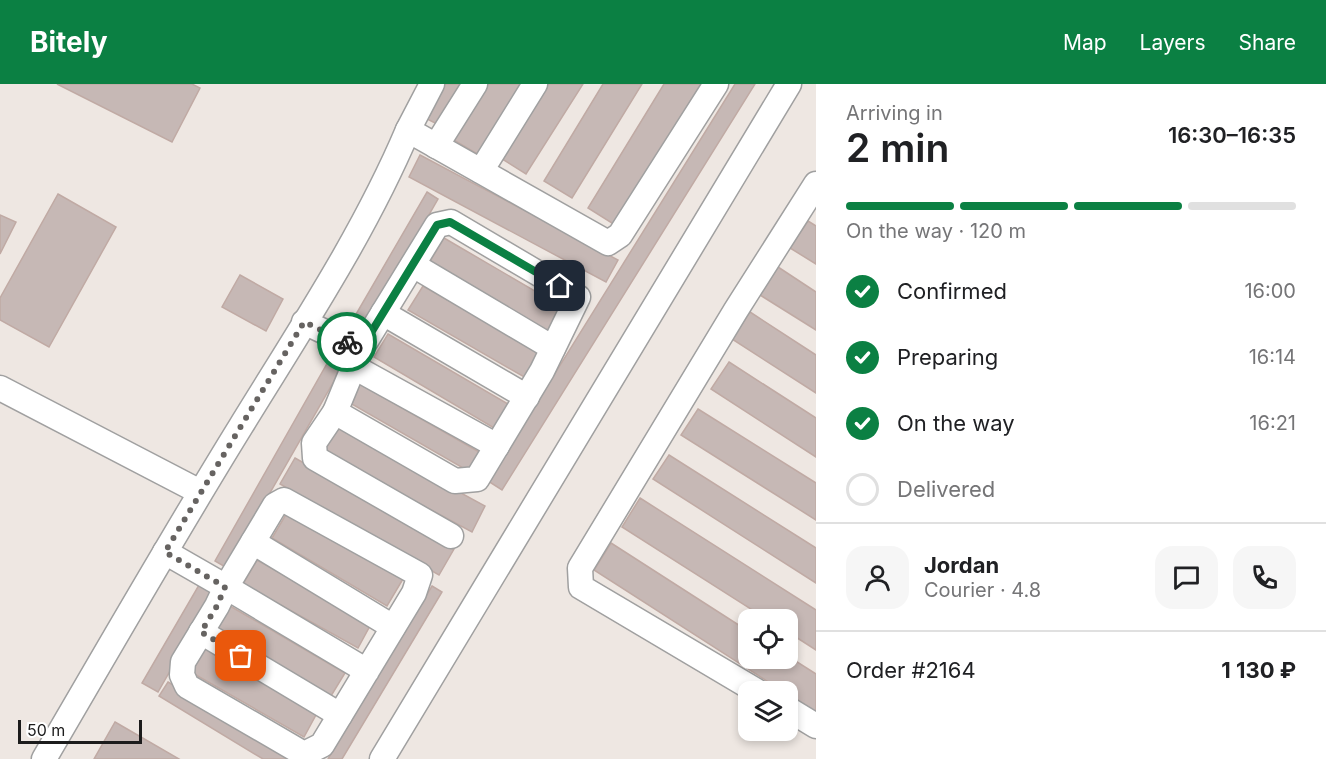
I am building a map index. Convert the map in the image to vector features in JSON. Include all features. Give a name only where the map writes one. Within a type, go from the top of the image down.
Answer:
[{"type":"street","points":[[44,759],[165,552],[339,266],[393,166],[408,130],[432,84]]},
{"type":"street","points":[[436,146],[475,84]]},
{"type":"street","points":[[481,171],[535,84]]},
{"type":"street","points":[[408,130],[608,243],[620,235],[716,84]]},
{"type":"street","points":[[382,759],[789,84]]},
{"type":"street","points":[[739,681],[581,587],[580,568],[735,310],[816,184]]},
{"type":"street","points":[[335,412],[456,481],[477,479],[542,371],[578,297],[450,222],[437,225],[357,358],[335,412],[314,443],[315,458],[451,536]]},
{"type":"street","points":[[413,265],[553,348]]},
{"type":"street","points":[[383,313],[527,397]]},
{"type":"street","points":[[304,322],[497,446]]},
{"type":"street","points":[[0,388],[201,492]]},
{"type":"street","points":[[284,500],[420,575],[414,593],[322,745],[304,754],[187,686],[182,675],[183,662],[253,542],[275,505],[284,500]]},
{"type":"street","points":[[253,542],[393,627]]},
{"type":"street","points":[[165,552],[367,671]]},
{"type":"street","points":[[201,632],[340,716]]},
{"type":"street","points":[[798,715],[816,726]]},
{"type":"building","points":[[57,84],[192,84],[200,88],[172,142]]},
{"type":"building","points":[[444,84],[464,84],[441,126],[425,118]]},
{"type":"building","points":[[486,84],[523,84],[479,155],[452,139]]},
{"type":"building","points":[[545,84],[583,84],[526,174],[499,157]]},
{"type":"building","points":[[603,84],[642,84],[572,198],[544,181]]},
{"type":"building","points":[[664,84],[701,84],[615,225],[588,208]]},
{"type":"building","points":[[735,84],[755,84],[502,490],[488,481]]},
{"type":"building","points":[[420,155],[618,260],[606,282],[409,177]]},
{"type":"building","points":[[427,192],[438,199],[360,335],[348,328]]},
{"type":"building","points":[[58,194],[116,227],[49,347],[0,320],[0,298]]},
{"type":"building","points":[[0,215],[16,222],[0,254]]},
{"type":"building","points":[[808,221],[816,226],[816,264],[790,248]]},
{"type":"building","points":[[444,238],[564,308],[549,333],[429,263]]},
{"type":"building","points":[[778,267],[816,292],[816,330],[760,295]]},
{"type":"building","points":[[240,275],[283,299],[266,331],[222,307]]},
{"type":"building","points":[[423,286],[540,353],[526,378],[408,310]]},
{"type":"building","points":[[750,312],[816,355],[816,393],[732,339]]},
{"type":"building","points":[[388,334],[508,404],[494,428],[374,357]]},
{"type":"building","points":[[337,346],[350,353],[227,568],[215,561]]},
{"type":"building","points":[[729,362],[816,418],[816,457],[711,389]]},
{"type":"building","points":[[360,384],[481,453],[470,472],[350,403]]},
{"type":"building","points":[[698,409],[816,483],[816,520],[681,435]]},
{"type":"building","points":[[338,426],[485,506],[472,532],[324,452]]},
{"type":"building","points":[[669,455],[816,548],[816,583],[653,479]]},
{"type":"building","points":[[295,458],[454,549],[439,575],[280,484]]},
{"type":"building","points":[[640,498],[816,610],[816,650],[798,638],[798,609],[751,609],[622,527]]},
{"type":"building","points":[[288,511],[403,579],[387,606],[272,538]]},
{"type":"building","points":[[611,543],[738,625],[738,662],[594,570]]},
{"type":"building","points":[[257,560],[371,624],[358,648],[243,584]]},
{"type":"building","points":[[199,585],[214,594],[158,692],[142,683]]},
{"type":"building","points":[[432,586],[442,592],[342,759],[328,759]]},
{"type":"building","points":[[230,606],[345,673],[331,696],[216,629]]},
{"type":"building","points":[[203,647],[317,713],[304,737],[189,671]]},
{"type":"building","points":[[798,662],[816,674],[816,712],[798,700],[798,681],[767,681],[748,669],[798,669]]},
{"type":"building","points":[[168,682],[295,759],[263,759],[159,696]]},
{"type":"building","points":[[115,722],[179,759],[94,759]]},
{"type":"way so far","points":[[241,656],[201,632],[217,606],[225,587],[165,552],[304,322],[347,342]]},
{"type":"route","points":[[347,342],[361,349],[437,225],[450,222],[560,286]]}]
